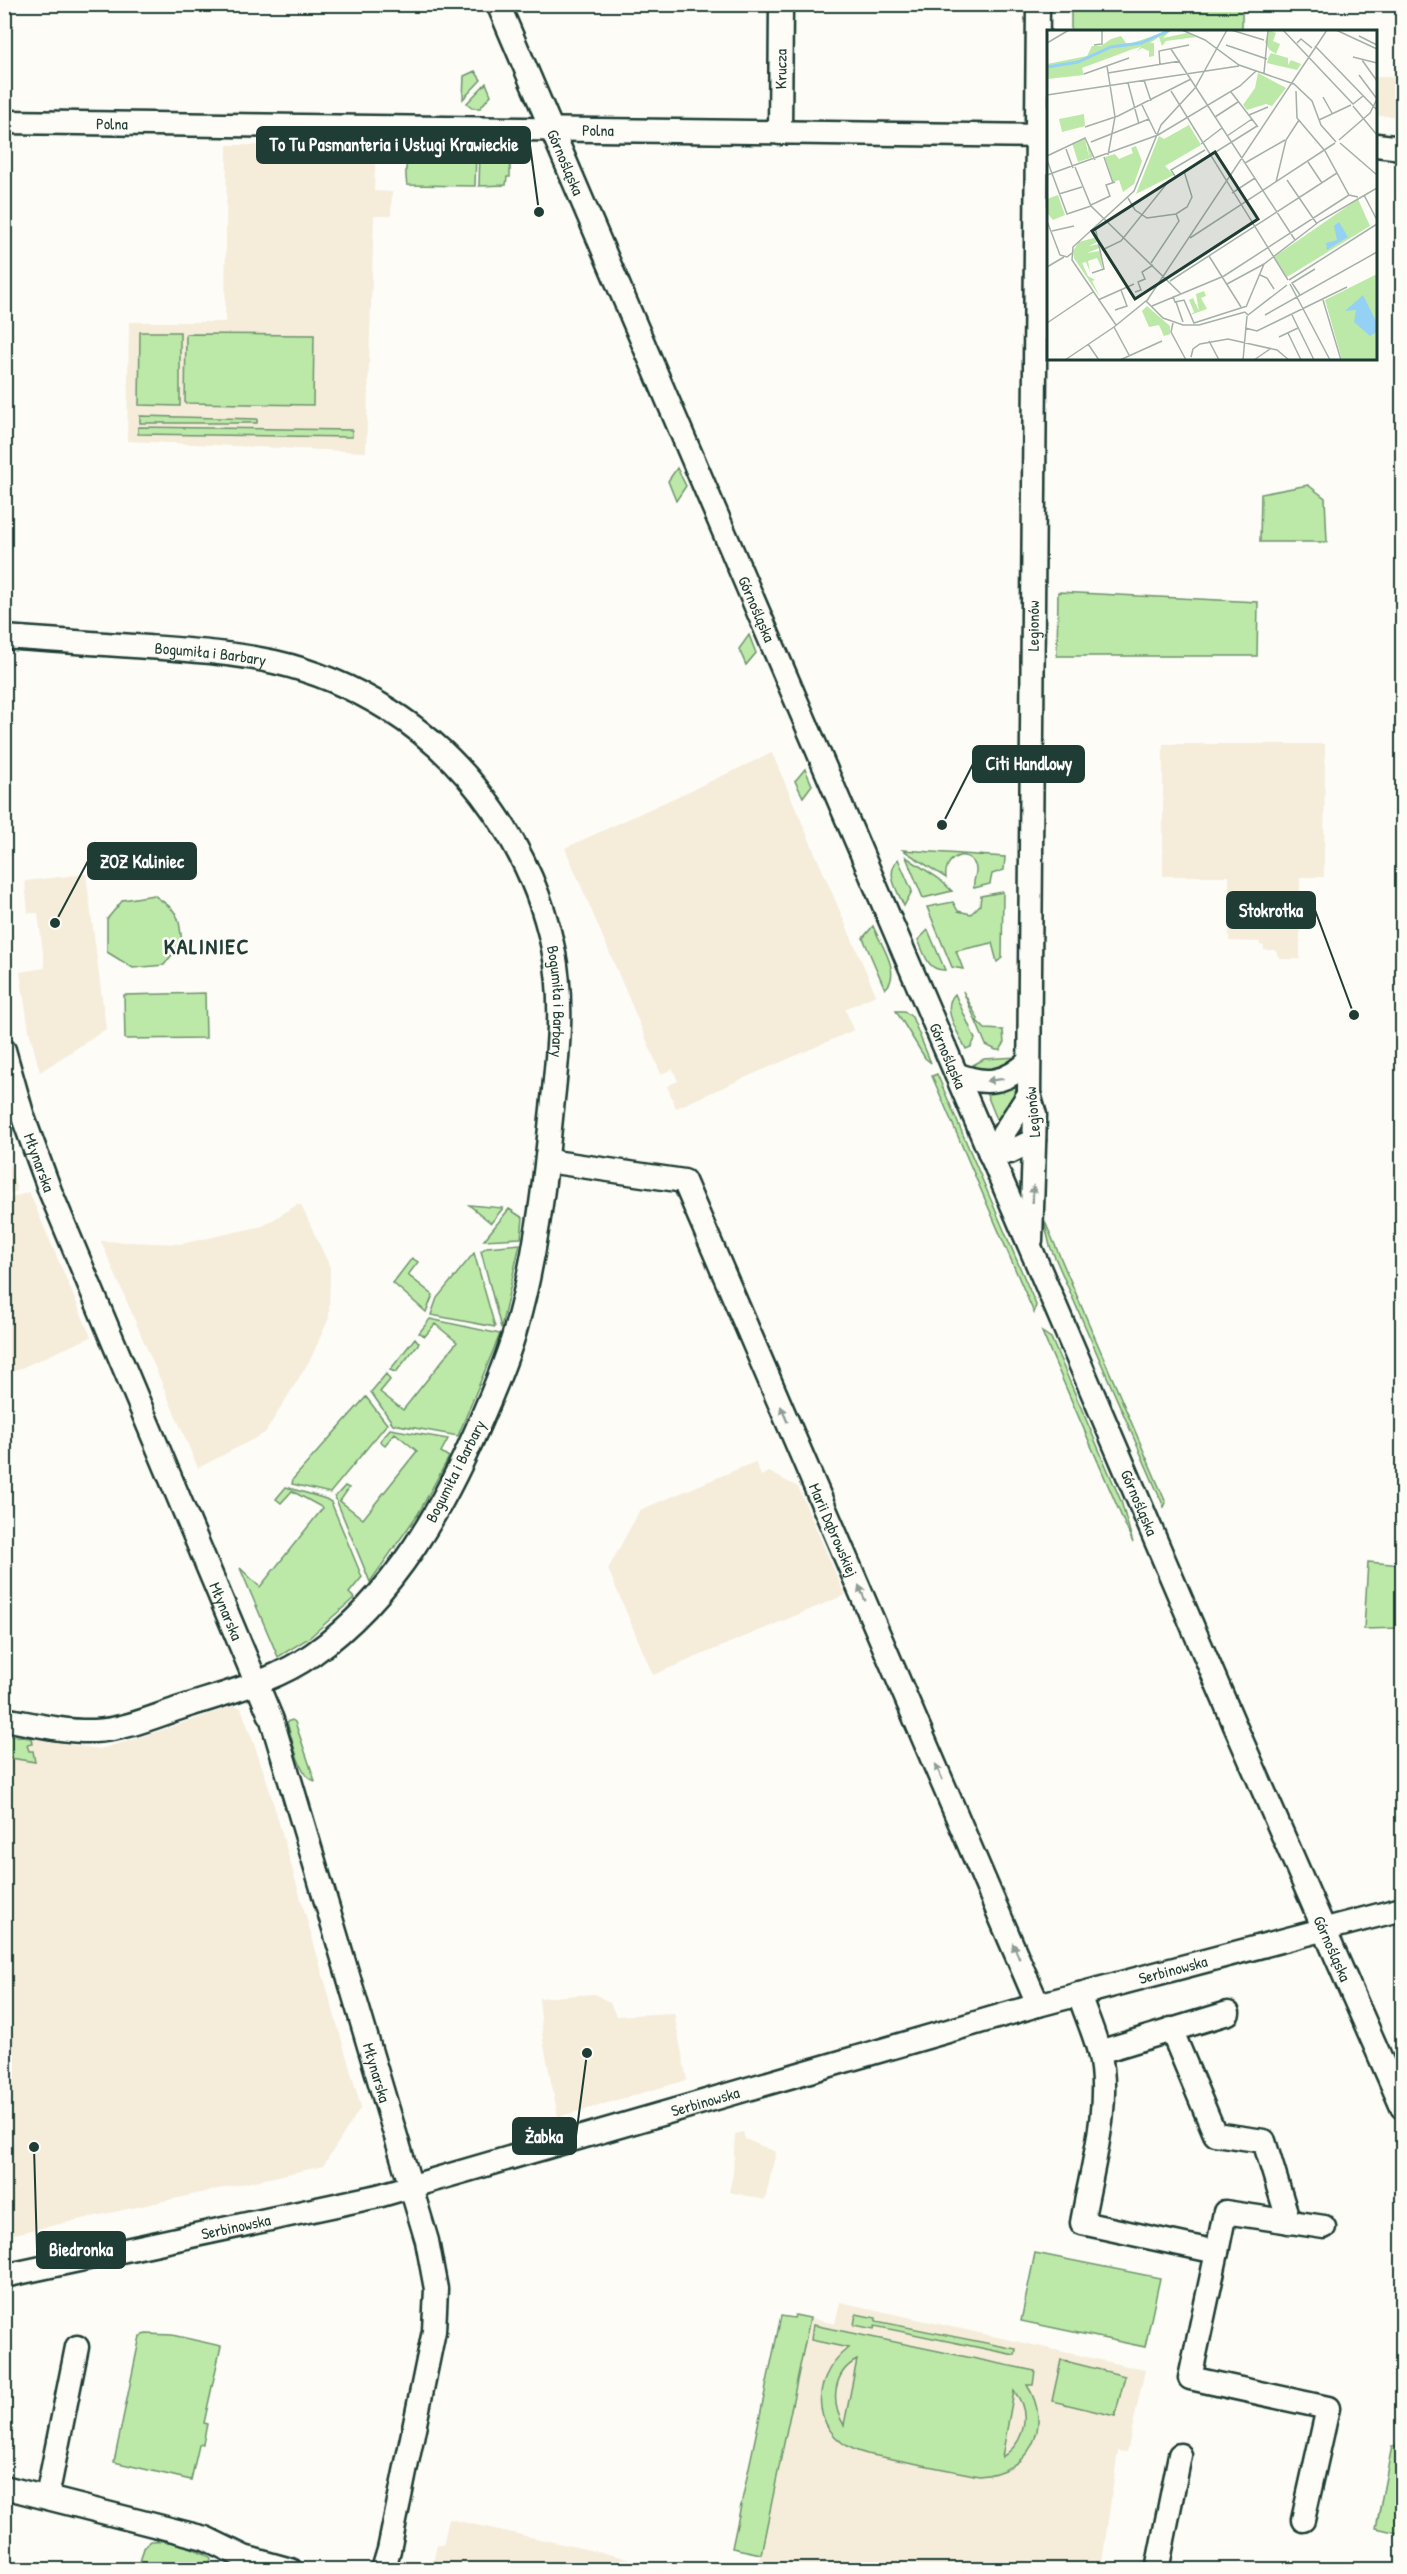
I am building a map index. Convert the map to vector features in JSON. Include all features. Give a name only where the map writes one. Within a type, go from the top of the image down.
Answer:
[{"type":"street","name":"Górnośląska","points":[[498,4],[1236,1728],[1402,2107]]},
{"type":"street","name":"Krucza","points":[[780,133],[781,4]]},
{"type":"street","name":"Legionów","points":[[1031,1247],[1035,1114],[1029,1094],[1029,1061],[1043,136],[1038,4]]},
{"type":"street","name":"Polna","points":[[4,122],[1043,136]]},
{"type":"street","points":[[1377,145],[1402,148]]},
{"type":"street","name":"Bogumiła i Barbary","points":[[4,637],[241,655],[282,662],[326,677],[368,697],[419,731],[449,758],[483,797],[512,840],[539,898],[553,947],[558,982],[559,1019],[547,1161],[536,1239],[510,1347],[476,1431],[442,1503],[397,1570],[350,1623],[299,1663],[257,1682],[145,1720],[95,1731],[4,1719]]},
{"type":"street","name":"Młynarska","points":[[4,1050],[23,1117],[50,1191],[257,1682],[294,1788],[429,2248],[437,2308],[389,2550],[383,2570]]},
{"type":"street","points":[[956,1074],[980,1082],[993,1082],[1006,1079],[1018,1072],[1029,1061]]},
{"type":"street","points":[[990,1154],[1029,1094]]},
{"type":"street","points":[[990,1154],[1010,1152],[1034,1140]]},
{"type":"street","name":"Marii Dąbrowskiej","points":[[547,1161],[684,1181],[1038,2005]]},
{"type":"street","name":"Serbinowska","points":[[4,2277],[348,2203],[410,2187],[1038,2005],[1402,1909]]},
{"type":"street","points":[[1079,1994],[1099,2052],[1103,2082],[1101,2116],[1082,2223],[1218,2252]]},
{"type":"street","points":[[1099,2052],[1228,2013]]},
{"type":"street","points":[[1171,2029],[1215,2134],[1264,2141],[1289,2222]]},
{"type":"street","points":[[1303,2520],[1328,2408],[1190,2378],[1226,2212],[1323,2228]]},
{"type":"street","points":[[47,2498],[77,2347]]},
{"type":"street","points":[[1157,2570],[1180,2455]]},
{"type":"street","points":[[4,2487],[205,2538],[244,2557],[291,2570]]},
{"type":"shaded area","points":[[1377,77],[1402,77],[1402,116],[1377,116]]},
{"type":"shaded area","points":[[227,145],[376,146],[374,191],[392,192],[391,216],[374,216],[366,452],[127,441],[129,322],[225,322]]},
{"type":"shaded area","points":[[1163,744],[1325,744],[1324,877],[1300,877],[1300,959],[1280,959],[1275,950],[1264,950],[1260,942],[1229,941],[1229,876],[1163,876]]},
{"type":"shaded area","points":[[772,753],[876,995],[845,1009],[854,1030],[676,1108],[667,1086],[678,1081],[673,1069],[661,1074],[565,848]]},
{"type":"shaded area","points":[[86,874],[106,1029],[40,1072],[29,1030],[20,972],[45,968],[38,913],[28,913],[25,881]]},
{"type":"shaded area","points":[[5,1147],[17,1191],[4,1195]]},
{"type":"shaded area","points":[[29,1192],[91,1337],[5,1375],[5,1200]]},
{"type":"shaded area","points":[[297,1205],[301,1205],[330,1267],[329,1318],[310,1360],[265,1433],[198,1468],[101,1241],[181,1244],[263,1226]]},
{"type":"shaded area","points":[[755,1462],[761,1476],[769,1472],[798,1487],[845,1595],[653,1675],[608,1569],[640,1510]]},
{"type":"shaded area","points":[[234,1706],[241,1708],[266,1778],[361,2107],[323,2166],[5,2236],[5,1735],[100,1749]]},
{"type":"shaded area","points":[[595,1994],[610,2003],[616,2016],[674,2013],[687,2080],[558,2117],[543,2040],[539,1998]]},
{"type":"shaded area","points":[[743,2132],[745,2139],[776,2152],[765,2200],[729,2192],[733,2174],[735,2134]]},
{"type":"shaded area","points":[[840,2302],[1145,2370],[1127,2452],[1118,2451],[1101,2569],[757,2570],[810,2318],[835,2324]]},
{"type":"shaded area","points":[[449,2519],[675,2569],[432,2569],[437,2544],[443,2545]]},
{"type":"green space","points":[[1071,5],[1242,5],[1242,30],[1071,30]]},
{"type":"green space","points":[[475,71],[481,80],[463,99],[464,76]]},
{"type":"green space","points":[[486,83],[491,95],[480,108],[472,108],[467,103]]},
{"type":"green space","points":[[415,148],[476,151],[475,186],[407,185],[408,159]]},
{"type":"green space","points":[[480,151],[510,161],[510,177],[507,177],[506,185],[479,186]]},
{"type":"green space","points":[[140,332],[180,332],[180,406],[139,405]]},
{"type":"green space","points":[[186,334],[314,335],[313,405],[185,403]]},
{"type":"green space","points":[[140,416],[257,419],[257,423],[140,423]]},
{"type":"green space","points":[[138,427],[352,430],[352,437],[138,434]]},
{"type":"green space","points":[[677,468],[686,486],[676,501],[668,481]]},
{"type":"green space","points":[[1308,485],[1325,498],[1327,542],[1260,542],[1261,494]]},
{"type":"green space","points":[[1058,592],[1258,602],[1257,656],[1057,656]]},
{"type":"green space","points":[[749,635],[756,653],[746,665],[739,649]]},
{"type":"green space","points":[[805,769],[812,785],[803,797],[795,781]]},
{"type":"green space","points":[[903,850],[1005,857],[1004,870],[992,874],[990,884],[974,888],[976,868],[966,857],[956,857],[951,860],[946,871],[946,878]]},
{"type":"green space","points":[[906,857],[938,878],[952,891],[923,898]]},
{"type":"green space","points":[[898,859],[912,891],[904,906],[892,876],[892,870]]},
{"type":"green space","points":[[1003,892],[1002,958],[997,962],[992,943],[956,951],[963,969],[952,967],[927,907],[953,902],[958,911],[971,914],[980,905],[981,896]]},
{"type":"green space","points":[[154,895],[176,914],[182,942],[164,965],[133,968],[107,952],[107,919],[123,900]]},
{"type":"green space","points":[[873,926],[891,967],[890,983],[885,989],[863,938]]},
{"type":"green space","points":[[928,930],[945,970],[939,970],[930,965],[918,940]]},
{"type":"green space","points":[[963,991],[977,1021],[985,1029],[1003,1030],[1004,1044],[1000,1050],[986,1045]]},
{"type":"green space","points":[[205,993],[206,1038],[125,1039],[124,995]]},
{"type":"green space","points":[[955,994],[975,1039],[971,1047],[966,1049],[950,1014],[949,1006]]},
{"type":"green space","points":[[896,1011],[904,1011],[912,1017],[931,1063],[925,1058]]},
{"type":"green space","points":[[1017,1057],[1014,1062],[997,1073],[977,1069],[973,1065],[984,1059]]},
{"type":"green space","points":[[937,1074],[1036,1305],[1034,1313],[932,1076]]},
{"type":"green space","points":[[1014,1085],[1016,1088],[1013,1100],[998,1122],[987,1095],[988,1092]]},
{"type":"green space","points":[[469,1205],[503,1208],[491,1223]]},
{"type":"green space","points":[[509,1209],[523,1218],[521,1238],[484,1240]]},
{"type":"green space","points":[[1043,1217],[1166,1503],[1164,1507],[1050,1246]]},
{"type":"green space","points":[[520,1244],[501,1328],[481,1251],[487,1247]]},
{"type":"green space","points":[[474,1253],[495,1327],[431,1315],[437,1298]]},
{"type":"green space","points":[[412,1258],[418,1262],[408,1275],[433,1295],[426,1312],[393,1283]]},
{"type":"green space","points":[[430,1319],[500,1334],[458,1436],[393,1424],[371,1392],[386,1374],[390,1380],[380,1392],[403,1410],[457,1342],[435,1324],[425,1336],[419,1333]]},
{"type":"green space","points":[[1042,1332],[1051,1338],[1121,1501],[1133,1543]]},
{"type":"green space","points":[[415,1338],[419,1343],[396,1372],[390,1370]]},
{"type":"green space","points":[[366,1397],[387,1424],[330,1493],[292,1484],[293,1479]]},
{"type":"green space","points":[[390,1429],[448,1439],[441,1452],[449,1457],[418,1514],[370,1582],[335,1497],[345,1486],[349,1488],[340,1501],[363,1519],[417,1451],[395,1433],[385,1445],[380,1441]]},
{"type":"green space","points":[[286,1487],[331,1502],[362,1577],[349,1593],[354,1598],[309,1638],[278,1657],[240,1568],[260,1587],[323,1508],[292,1491],[281,1503],[276,1499]]},
{"type":"green space","points":[[1368,1562],[1402,1565],[1402,1628],[1364,1629]]},
{"type":"green space","points":[[292,1720],[295,1722],[315,1781],[309,1778],[300,1765],[287,1722]]},
{"type":"green space","points":[[4,1735],[31,1738],[32,1744],[27,1745],[29,1751],[33,1751],[35,1762],[5,1757]]},
{"type":"green space","points":[[1035,2253],[1160,2278],[1145,2347],[1021,2321]]},
{"type":"green space","points":[[856,2314],[876,2318],[876,2321],[1016,2349],[1015,2355],[875,2326],[874,2329],[854,2325]]},
{"type":"green space","points":[[795,2315],[810,2318],[761,2554],[732,2548],[781,2316],[794,2318]]},
{"type":"green space","points":[[813,2325],[1035,2371],[1033,2385],[1027,2385],[1035,2401],[1038,2417],[1037,2431],[1032,2445],[1023,2457],[1011,2466],[997,2473],[979,2476],[867,2454],[849,2447],[835,2436],[826,2423],[821,2408],[821,2392],[826,2377],[835,2361],[848,2348],[811,2340]],"holes":[[[857,2360],[844,2425],[837,2407],[836,2389],[843,2372]],[[1014,2391],[1023,2408],[1023,2427],[1016,2443],[1002,2457]]]},
{"type":"green space","points":[[146,2334],[172,2335],[221,2346],[204,2423],[207,2424],[203,2444],[199,2445],[191,2480],[114,2462],[140,2336]]},
{"type":"green space","points":[[1061,2360],[1125,2376],[1115,2416],[1052,2401]]},
{"type":"green space","points":[[1392,2446],[1402,2448],[1402,2534],[1376,2528]]},
{"type":"green space","points":[[151,2541],[174,2543],[198,2551],[211,2558],[209,2569],[138,2569],[144,2548]]},
{"type":"place","name":"To Tu Pasmanteria i Usługi Krawieckie","points":[[539,212]]},
{"type":"place","name":"Citi Handlowy","points":[[942,825]]},
{"type":"place","name":"ZOZ Kaliniec","points":[[55,923]]},
{"type":"place","name":"Stokrotka","points":[[1354,1015]]},
{"type":"place","name":"Żabka","points":[[587,2053]]},
{"type":"place","name":"Biedronka","points":[[34,2147]]},
{"type":"district","name":"KALINIEC","points":[[207,946]]}]
